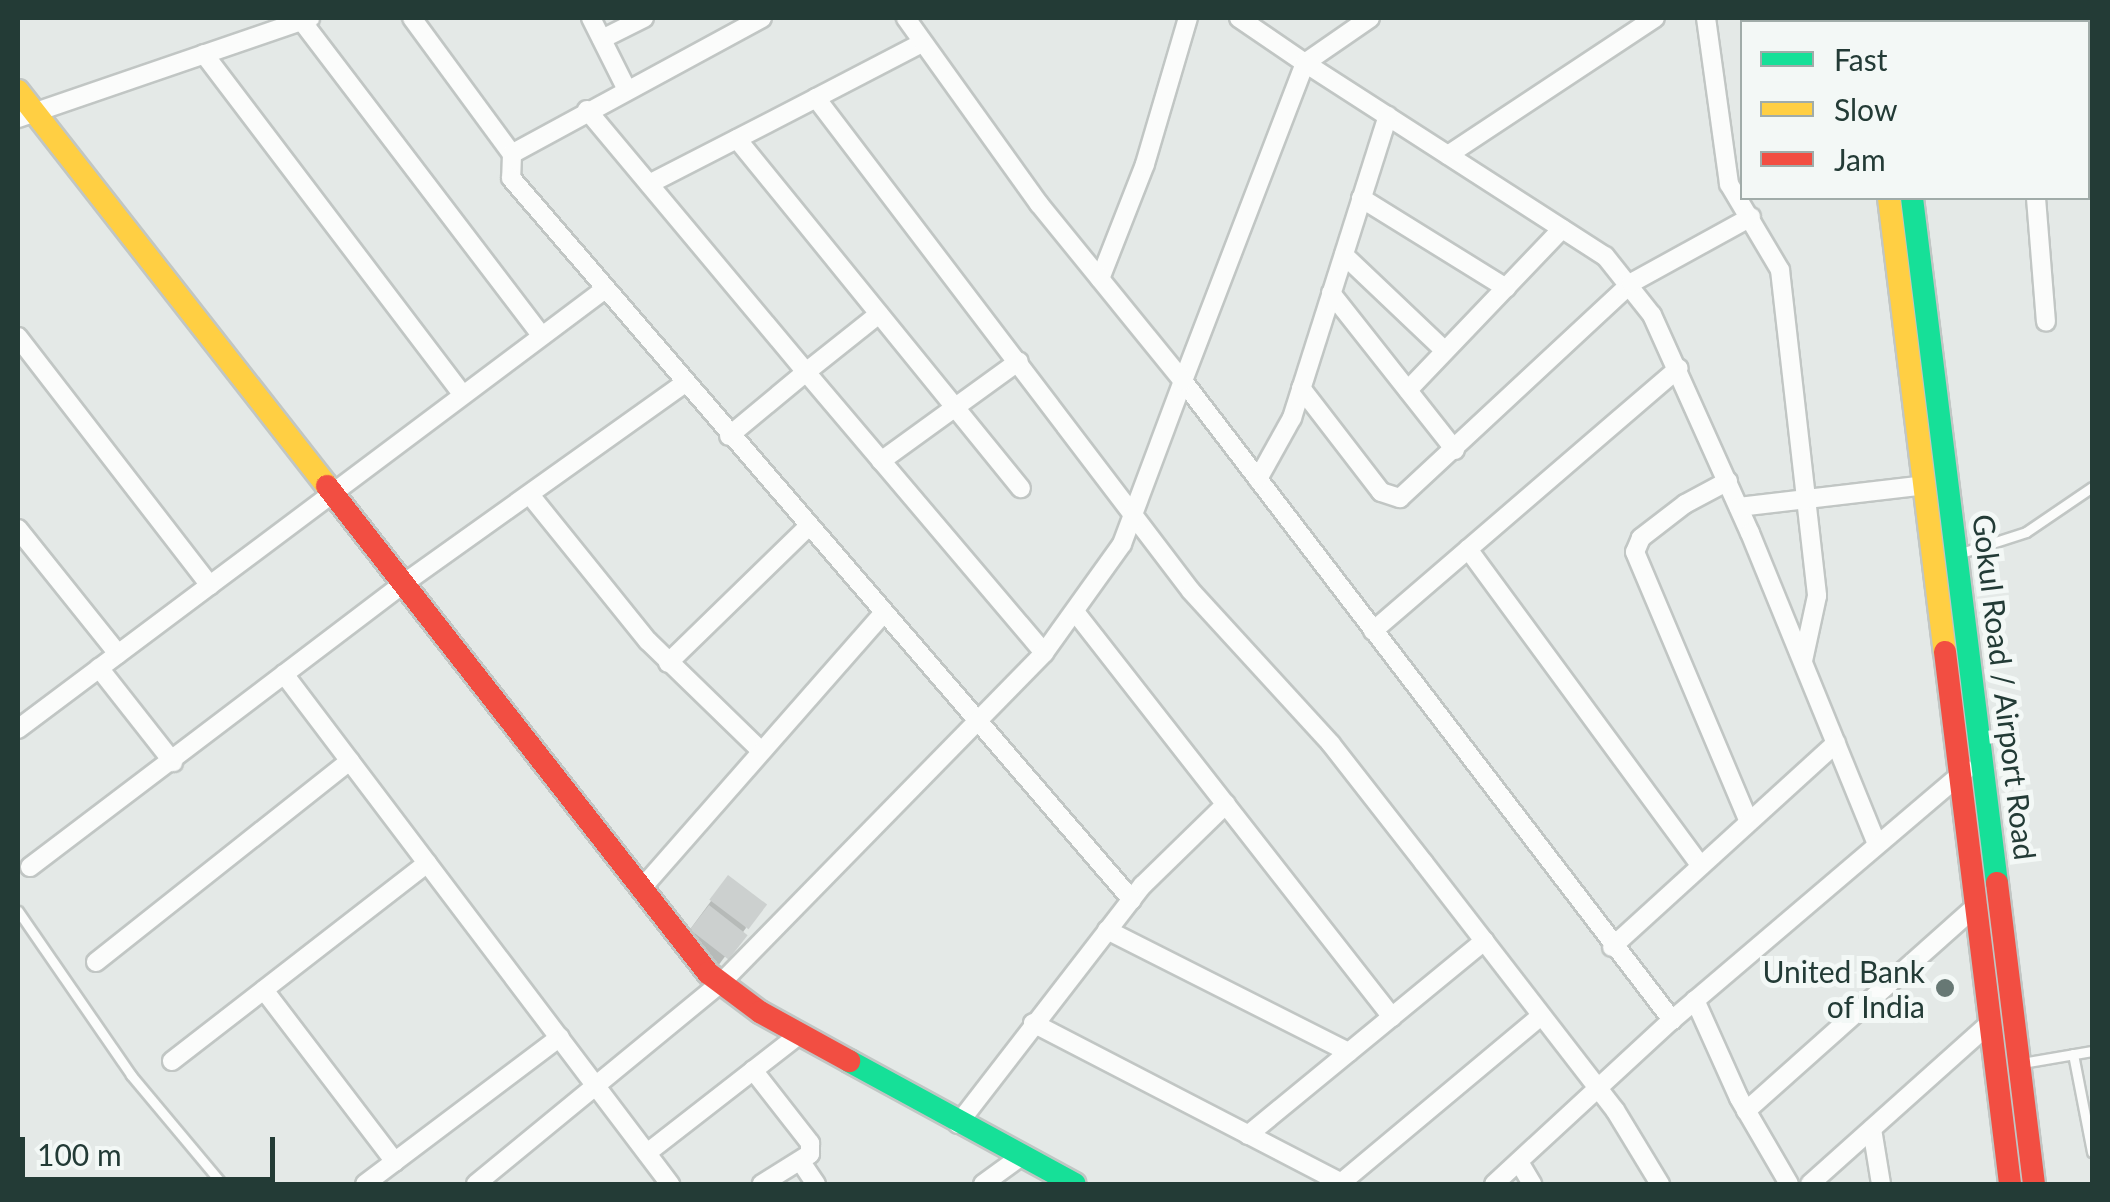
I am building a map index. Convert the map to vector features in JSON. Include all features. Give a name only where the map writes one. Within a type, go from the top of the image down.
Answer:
[{"type":"main road","points":[[18,91],[25,115],[334,492],[642,888],[721,983],[800,1034],[958,1124],[1075,1184]]},
{"type":"main road","points":[[1889,200],[2010,1184]]},
{"type":"main road","name":"Gokul Road / Airport Road","points":[[1912,200],[2034,1184]]},
{"type":"street","points":[[412,18],[512,154],[511,178],[1132,900]]},
{"type":"street","points":[[591,18],[626,88]]},
{"type":"street","points":[[602,39],[644,18]]},
{"type":"street","points":[[512,154],[626,88],[762,18]]},
{"type":"street","points":[[1100,279],[1145,164],[1188,18]]},
{"type":"street","points":[[1239,18],[1605,256],[1631,284],[1678,368],[1728,480],[1876,841]]},
{"type":"street","points":[[476,1184],[721,983],[978,722],[1076,613],[1122,544],[1305,63],[1370,18]]},
{"type":"street","points":[[1448,155],[1654,18]]},
{"type":"street","points":[[1706,18],[1724,166],[1740,196]]},
{"type":"street","points":[[25,115],[306,19],[542,336]]},
{"type":"street","points":[[915,20],[922,43],[1100,279],[1258,478],[1612,947],[1672,1020]]},
{"type":"street","points":[[649,184],[922,43]]},
{"type":"street","points":[[204,54],[463,395]]},
{"type":"street","points":[[816,98],[1135,510],[1191,590],[1331,744],[1598,1090],[1660,1184]]},
{"type":"street","points":[[587,110],[1044,653]]},
{"type":"street","points":[[1258,478],[1301,388],[1388,116]]},
{"type":"street","points":[[737,139],[1020,488]]},
{"type":"street","points":[[1362,198],[1506,288]]},
{"type":"street","points":[[1742,200],[1780,270],[1810,499],[1817,596],[1803,661]]},
{"type":"street","points":[[2036,200],[2046,322]]},
{"type":"street","points":[[1301,388],[1390,498],[1409,492],[1631,284],[1751,216]]},
{"type":"street","points":[[1408,390],[1562,229]]},
{"type":"street","points":[[1344,255],[1445,351]]},
{"type":"street","points":[[20,724],[606,289]]},
{"type":"street","points":[[1332,293],[1455,450]]},
{"type":"street","points":[[729,436],[879,314]]},
{"type":"street","points":[[18,337],[210,585]]},
{"type":"street","points":[[881,461],[1019,361]]},
{"type":"street","points":[[1374,631],[1678,368]]},
{"type":"street","points":[[30,867],[403,584],[684,383]]},
{"type":"street","points":[[1728,480],[1685,504],[1641,538],[1635,552],[1749,822]]},
{"type":"street","points":[[1739,507],[1926,485]]},
{"type":"street","points":[[530,495],[668,663],[760,752]]},
{"type":"street","points":[[668,663],[808,527]]},
{"type":"street","points":[[18,529],[118,654]]},
{"type":"street","points":[[1468,549],[1701,866]]},
{"type":"street","points":[[642,888],[884,613]]},
{"type":"street","points":[[1076,613],[1392,1017]]},
{"type":"street","points":[[99,668],[172,762]]},
{"type":"street","points":[[284,674],[670,1184]]},
{"type":"street","points":[[1612,947],[1836,743]]},
{"type":"street","points":[[96,962],[350,761]]},
{"type":"street","points":[[1494,1184],[1672,1020],[1876,841],[1961,771],[1985,766]]},
{"type":"street","points":[[958,1124],[1033,1022],[1132,900],[1226,804]]},
{"type":"street","points":[[172,1061],[428,863]]},
{"type":"street","points":[[1746,1111],[1976,905]]},
{"type":"street","points":[[1108,930],[1350,1052]]},
{"type":"street","points":[[1248,1135],[1484,941]]},
{"type":"street","points":[[264,990],[394,1162]]},
{"type":"street","points":[[1695,1000],[1746,1111],[1789,1184]]},
{"type":"street","points":[[1033,1022],[1342,1184],[1541,1016]]},
{"type":"street","points":[[1810,1184],[1991,1022]]},
{"type":"street","points":[[647,1153],[800,1034]]},
{"type":"street","points":[[365,1184],[560,1037]]},
{"type":"street","points":[[753,1070],[810,1143],[810,1154],[801,1162],[762,1184]]},
{"type":"street","points":[[1872,1129],[1881,1184]]},
{"type":"street","points":[[983,1184],[1020,1157]]},
{"type":"street","points":[[801,1162],[816,1184]]},
{"type":"street","points":[[1519,1162],[1532,1184]]},
{"type":"lane","points":[[1958,554],[2026,532],[2092,487]]},
{"type":"lane","points":[[18,912],[130,1075],[222,1184]]},
{"type":"lane","points":[[2020,1064],[2092,1051]]},
{"type":"lane","points":[[2073,1054],[2092,1152]]},
{"type":"building","points":[[728,875],[767,904],[748,929],[709,900]]},
{"type":"building","points":[[709,905],[748,935],[729,960],[690,929]]},
{"type":"traffic: fast","points":[[1912,200],[1997,883]]},
{"type":"traffic: fast","points":[[849,1061],[1075,1184]]},
{"type":"traffic: slow","points":[[18,91],[327,486]]},
{"type":"traffic: slow","points":[[1889,200],[1945,652]]},
{"type":"traffic: jam","points":[[327,486],[708,973],[760,1012],[849,1061]]},
{"type":"traffic: jam","points":[[1945,652],[2010,1184]]},
{"type":"traffic: jam","points":[[1997,883],[2034,1184]]},
{"type":"place","name":"United Bank of India","points":[[1945,988]]}]
